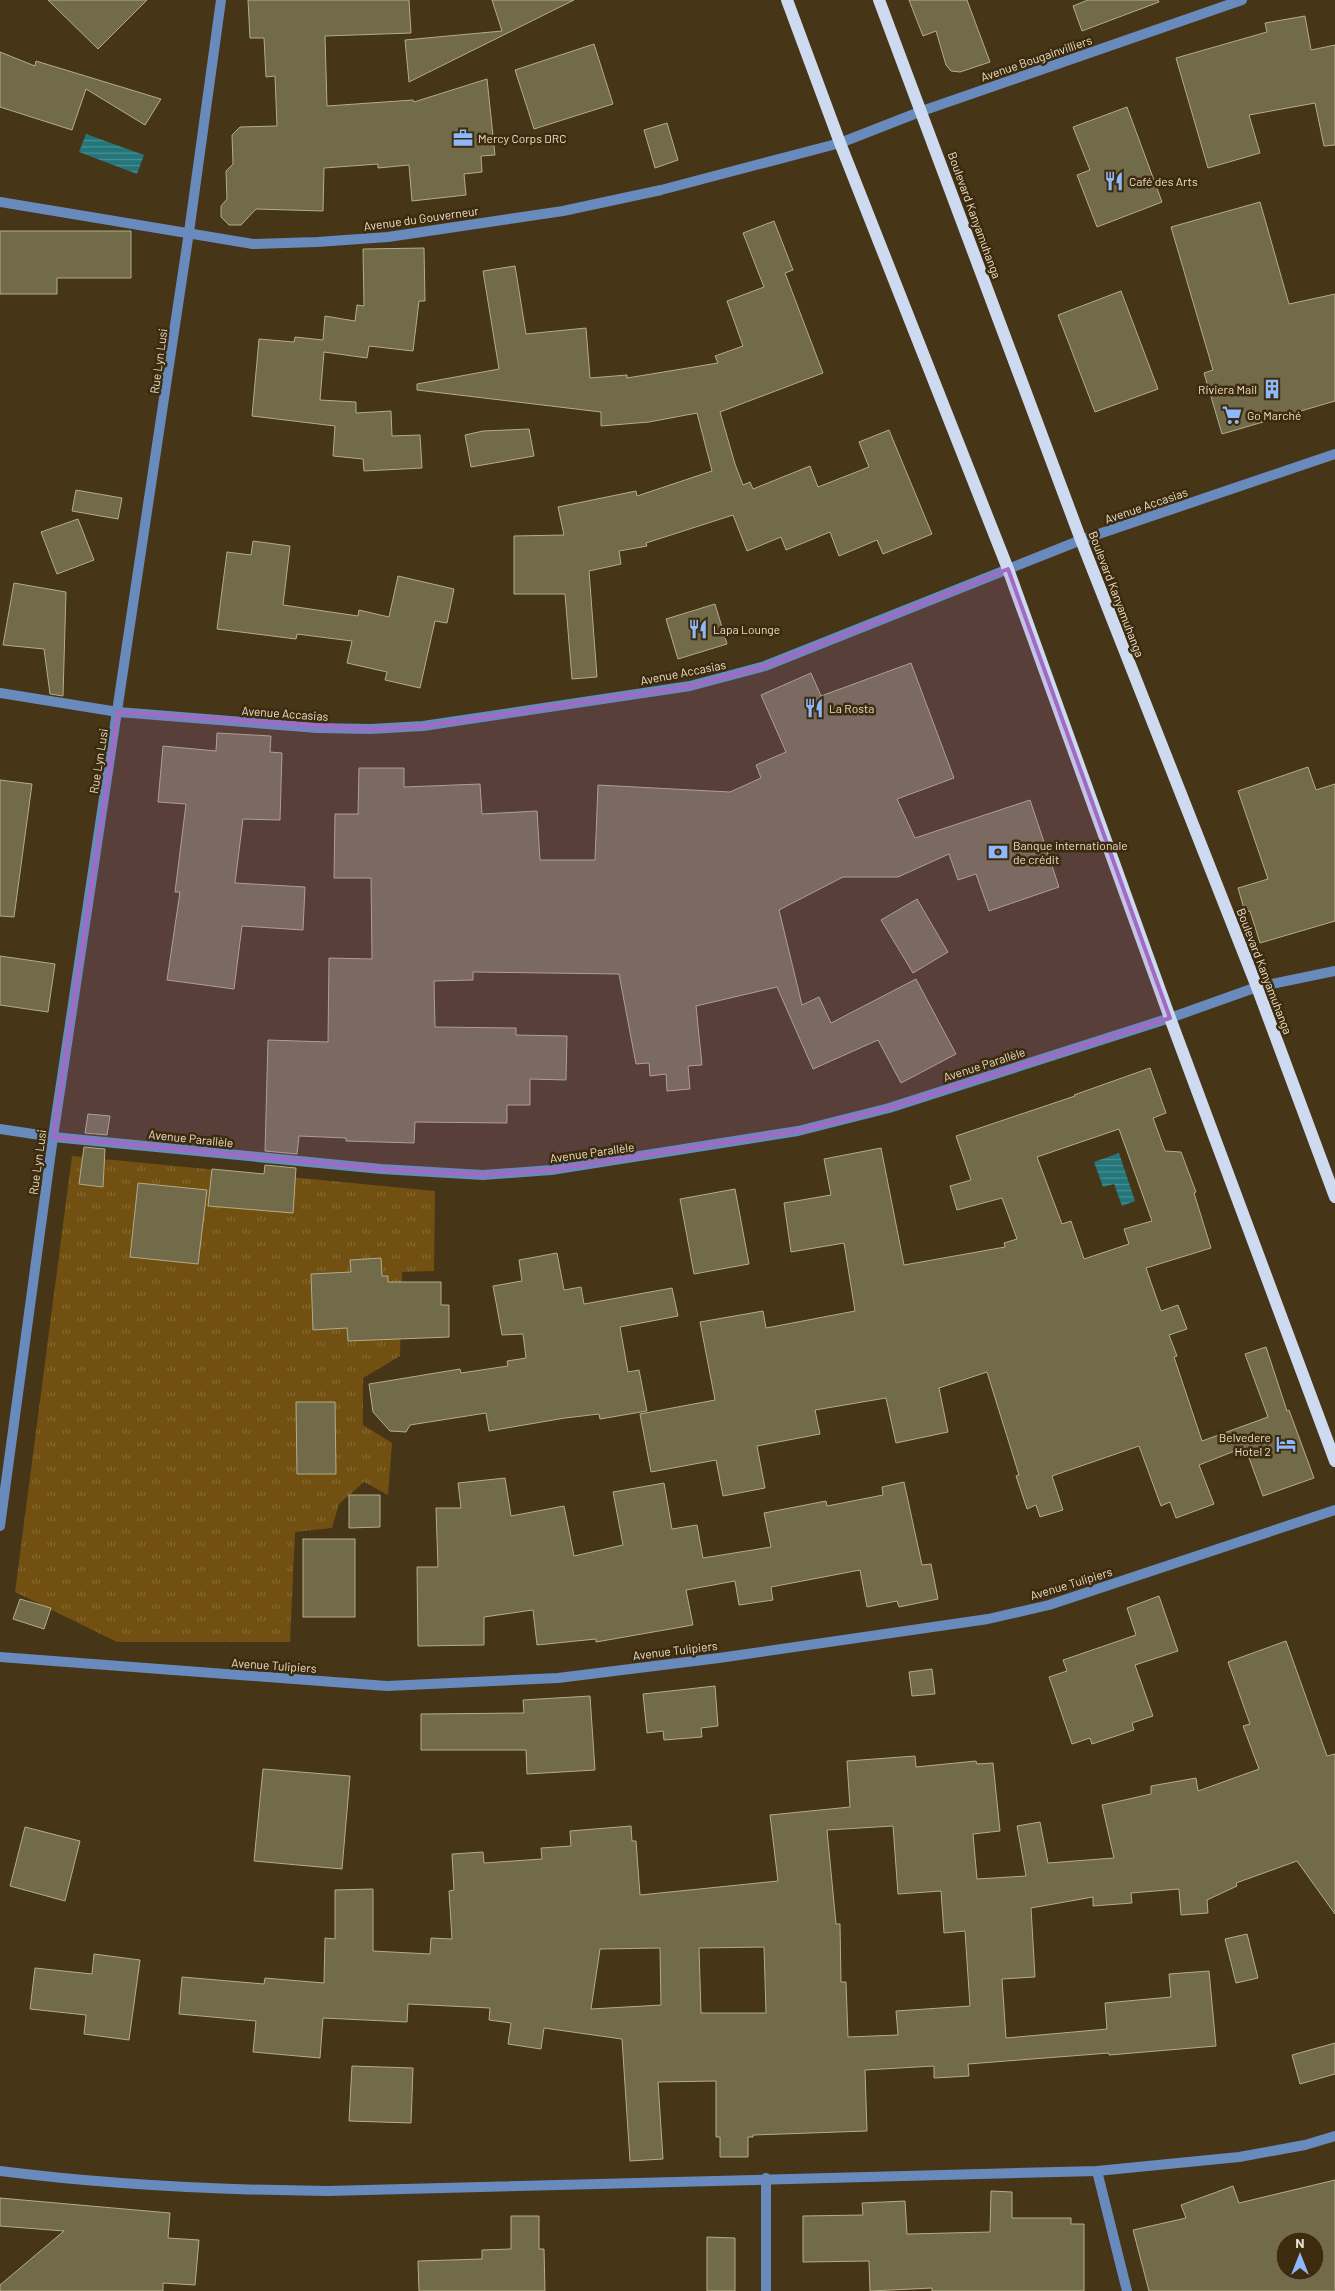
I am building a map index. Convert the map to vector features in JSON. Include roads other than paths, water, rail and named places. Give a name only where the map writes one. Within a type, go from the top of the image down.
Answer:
[{"type":"main road","points":[[786,0],[840,143],[1008,569],[1170,1018],[1335,1461]]},
{"type":"main road","name":"Boulevard Kanyamuhanga","points":[[879,0],[1081,540],[1257,987],[1335,1196]]},
{"type":"street","name":"Rue Lyn Lusi","points":[[0,1526],[53,1137],[189,232],[221,0]]},
{"type":"street","name":"Avenue Bougainvilliers","points":[[840,143],[922,111],[1242,0]]},
{"type":"street","name":"Avenue du Gouverneur","points":[[0,202],[253,244],[317,242],[388,236],[563,211],[661,190],[840,143]]},
{"type":"street","name":"Avenue Accasias","points":[[0,693],[118,712],[317,728],[371,729],[422,726],[690,686],[765,666],[1081,540],[1335,454]]},
{"type":"street","name":"Avenue Parallèle","points":[[0,1129],[53,1137],[381,1169],[483,1174],[551,1170],[798,1132],[889,1108],[1170,1018],[1257,987],[1335,971]]},
{"type":"street","name":"Avenue Tulipiers","points":[[0,1657],[387,1686],[558,1678],[719,1658],[988,1619],[1049,1605],[1335,1510]]},
{"type":"street","points":[[0,2171],[47,2177],[214,2190],[328,2191],[766,2178],[1097,2171],[1239,2157],[1304,2145],[1335,2136]]},
{"type":"street","points":[[1097,2171],[1127,2291]]},
{"type":"street","points":[[766,2178],[766,2291]]},
{"type":"water","points":[[86,134],[144,155],[137,174],[79,152]]},
{"type":"water","points":[[1119,1153],[1135,1201],[1122,1206],[1114,1184],[1103,1187],[1094,1162]]},
{"type":"place","name":"Mercy Corps DRC","points":[[463,138]]},
{"type":"place","name":"Café des Arts","points":[[1114,181]]},
{"type":"place","name":"Riviera Mail","points":[[1272,389]]},
{"type":"place","name":"Go Marché","points":[[1232,415]]},
{"type":"place","name":"Lapa Lounge","points":[[698,629]]},
{"type":"place","name":"La Rosta","points":[[814,708]]},
{"type":"place","name":"Banque internationale de crédit","points":[[998,852]]},
{"type":"place","name":"Belvedere Hotel 2","points":[[1286,1444]]}]
